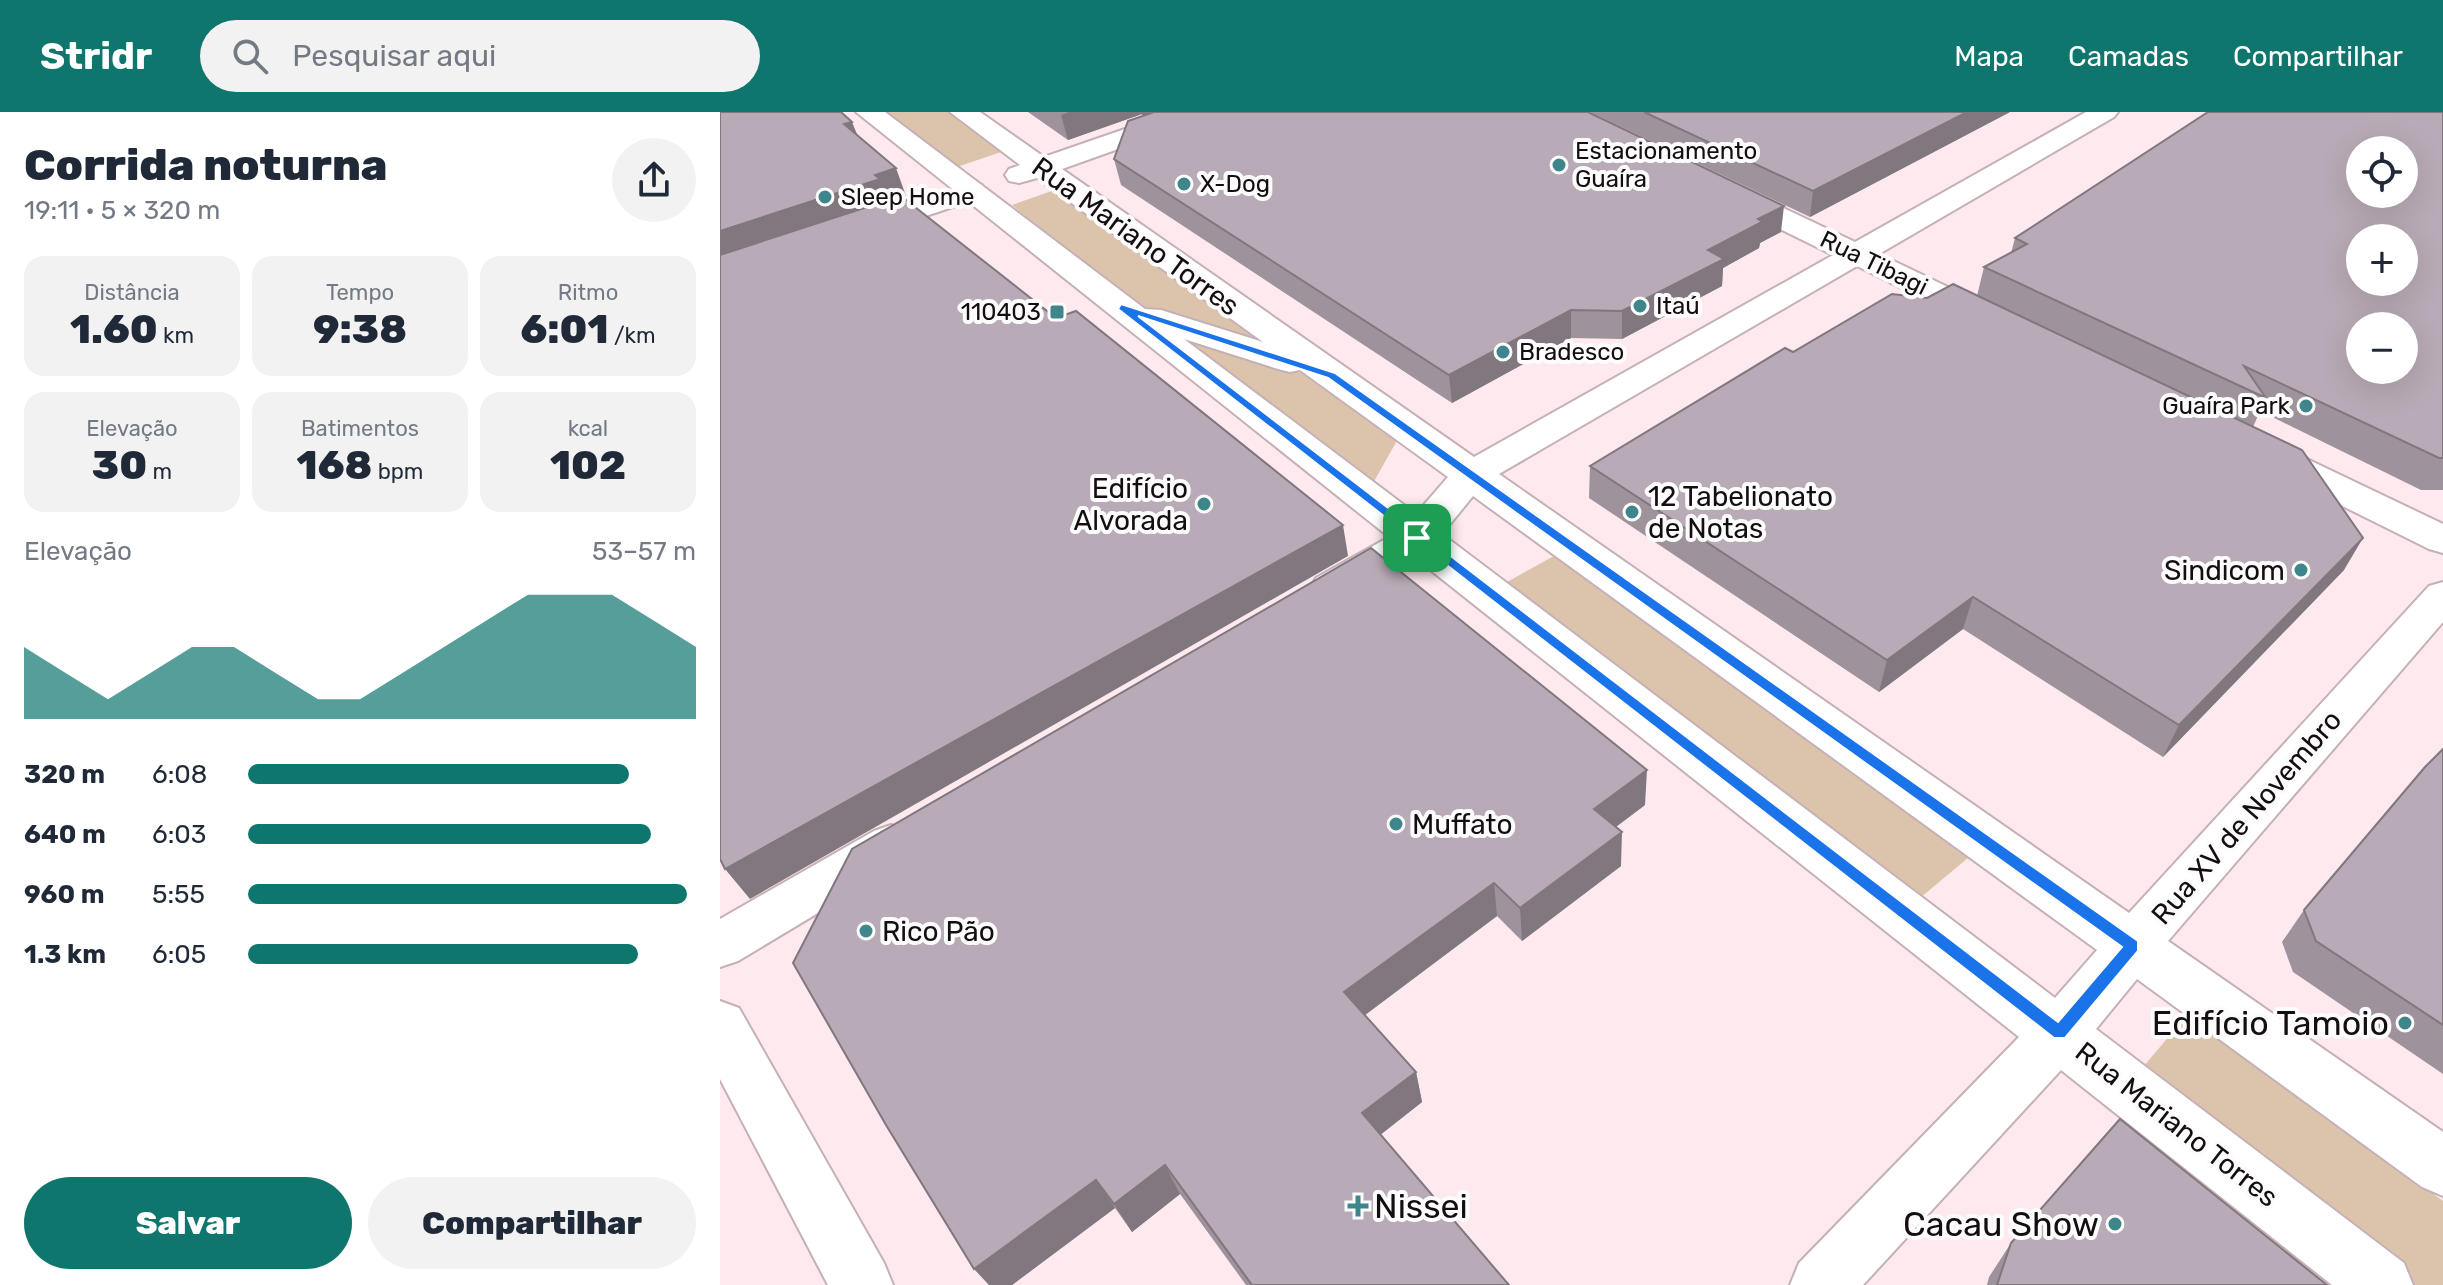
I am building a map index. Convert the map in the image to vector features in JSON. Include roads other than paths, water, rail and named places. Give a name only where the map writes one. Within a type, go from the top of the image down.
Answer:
[{"type":"main road","name":"Rua Mariano Torres","points":[[869,112],[2060,1032],[2382,1285]]},
{"type":"main road","name":"Rua Mariano Torres","points":[[963,112],[2443,1167]]},
{"type":"main road","points":[[834,239],[1199,112]]},
{"type":"main road","points":[[1291,611],[1417,538],[1471,474],[2105,112]]},
{"type":"main road","name":"Rua Tibagi","points":[[1701,179],[2020,334]]},
{"type":"main road","points":[[1121,307],[1332,375]]},
{"type":"main road","points":[[2247,444],[2443,540]]},
{"type":"main road","name":"Rua XV de Novembro","points":[[1821,1285],[2060,1032],[2443,596]]},
{"type":"main road","points":[[720,945],[924,826]]},
{"type":"main road","points":[[720,1025],[862,1285]]},
{"type":"place","name":"Estacionamento Guaíra","points":[[1559,165]]},
{"type":"place","name":"X-Dog","points":[[1184,184]]},
{"type":"place","name":"Sleep Home","points":[[825,197]]},
{"type":"place","name":"Itaú","points":[[1640,306]]},
{"type":"place","name":"110403","points":[[1057,312]]},
{"type":"place","name":"Bradesco","points":[[1503,352]]},
{"type":"place","name":"Guaíra Park","points":[[2306,406]]},
{"type":"place","name":"Edifício Alvorada","points":[[1204,504]]},
{"type":"place","name":"12 Tabelionato de Notas","points":[[1632,512]]},
{"type":"place","name":"Sindicom","points":[[2301,570]]},
{"type":"place","name":"Muffato","points":[[1396,824]]},
{"type":"place","name":"Rico Pão","points":[[866,931]]},
{"type":"place","name":"Edifício Tamoio","points":[[2405,1023]]},
{"type":"place","name":"Nissei","points":[[1358,1206]]},
{"type":"place","name":"Cacau Show","points":[[2115,1224]]}]
